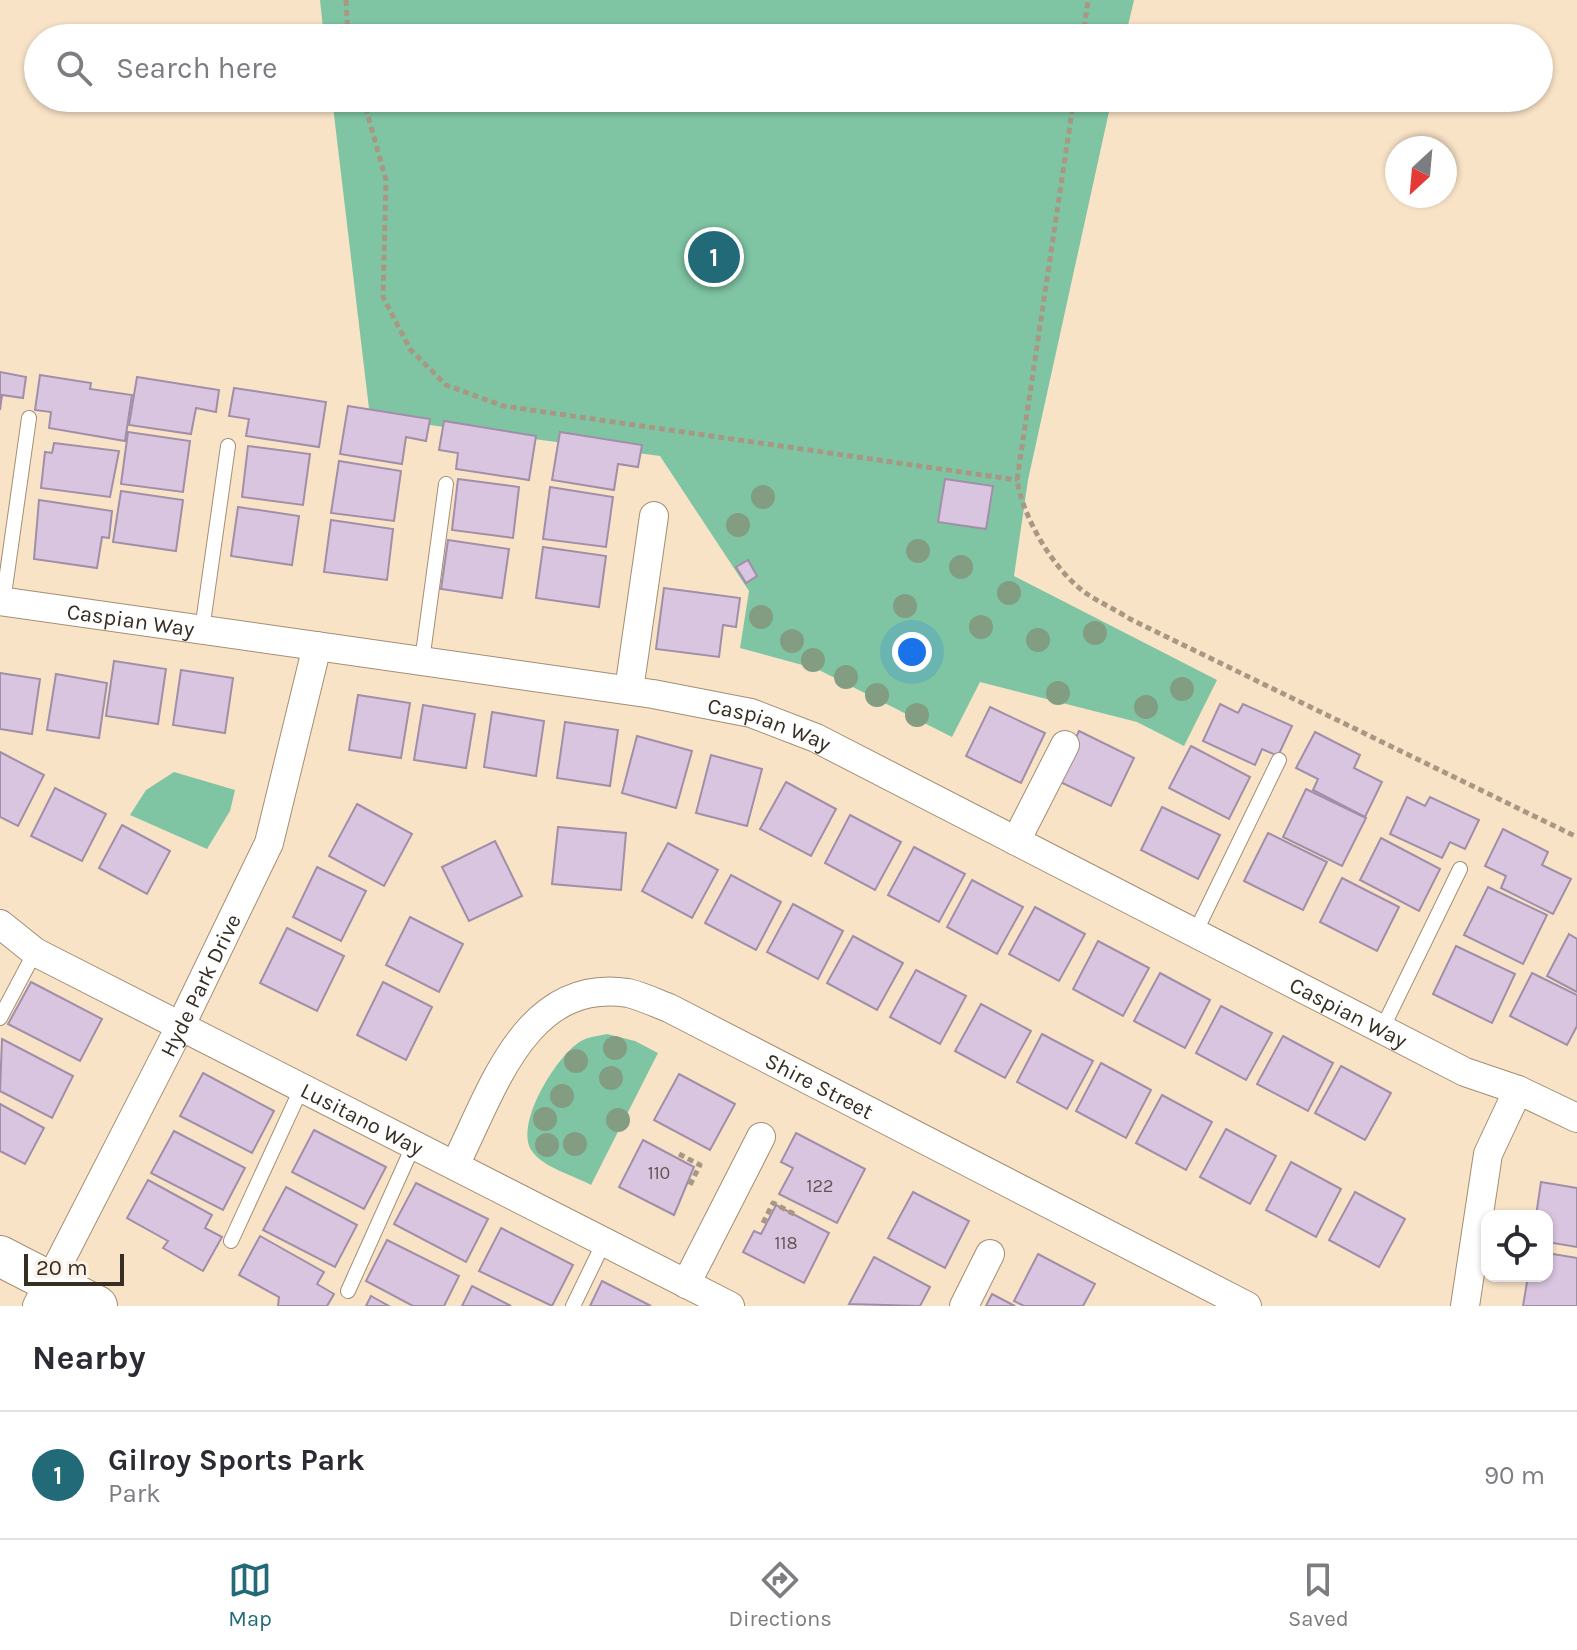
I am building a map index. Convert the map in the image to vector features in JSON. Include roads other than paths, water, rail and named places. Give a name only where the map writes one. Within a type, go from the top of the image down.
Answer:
[{"type":"street","points":[[629,690],[654,516]]},
{"type":"street","name":"Caspian Way","points":[[1,602],[629,690],[720,705],[784,724],[1465,1072],[1575,1111]]},
{"type":"street","name":"Hyde Park Drive","points":[[44,1294],[181,1025],[269,843],[317,646]]},
{"type":"street","points":[[1016,841],[1065,745]]},
{"type":"street","name":"Lusitano Way","points":[[0,924],[35,952],[730,1306]]},
{"type":"street","name":"Shire Street","points":[[455,1165],[517,1041],[534,1022],[574,997],[593,992],[629,993],[669,1008],[1247,1306]]},
{"type":"street","points":[[1465,1306],[1488,1154],[1518,1090]]},
{"type":"street","points":[[686,1284],[761,1137]]},
{"type":"street","points":[[964,1306],[990,1254]]},
{"type":"street","points":[[0,1256],[44,1294],[97,1306]]},
{"type":"lane","points":[[1,602],[29,418]]},
{"type":"lane","points":[[202,630],[228,446]]},
{"type":"lane","points":[[422,661],[446,484]]},
{"type":"lane","points":[[1195,933],[1279,760]]},
{"type":"lane","points":[[1382,1029],[1460,869]]},
{"type":"lane","points":[[0,1018],[35,952]]},
{"type":"lane","points":[[231,1241],[302,1087]]},
{"type":"lane","points":[[348,1291],[414,1144]]},
{"type":"lane","points":[[573,1306],[604,1242]]},
{"type":"place","name":"Gilroy Sports Park","points":[[714,257]]}]
